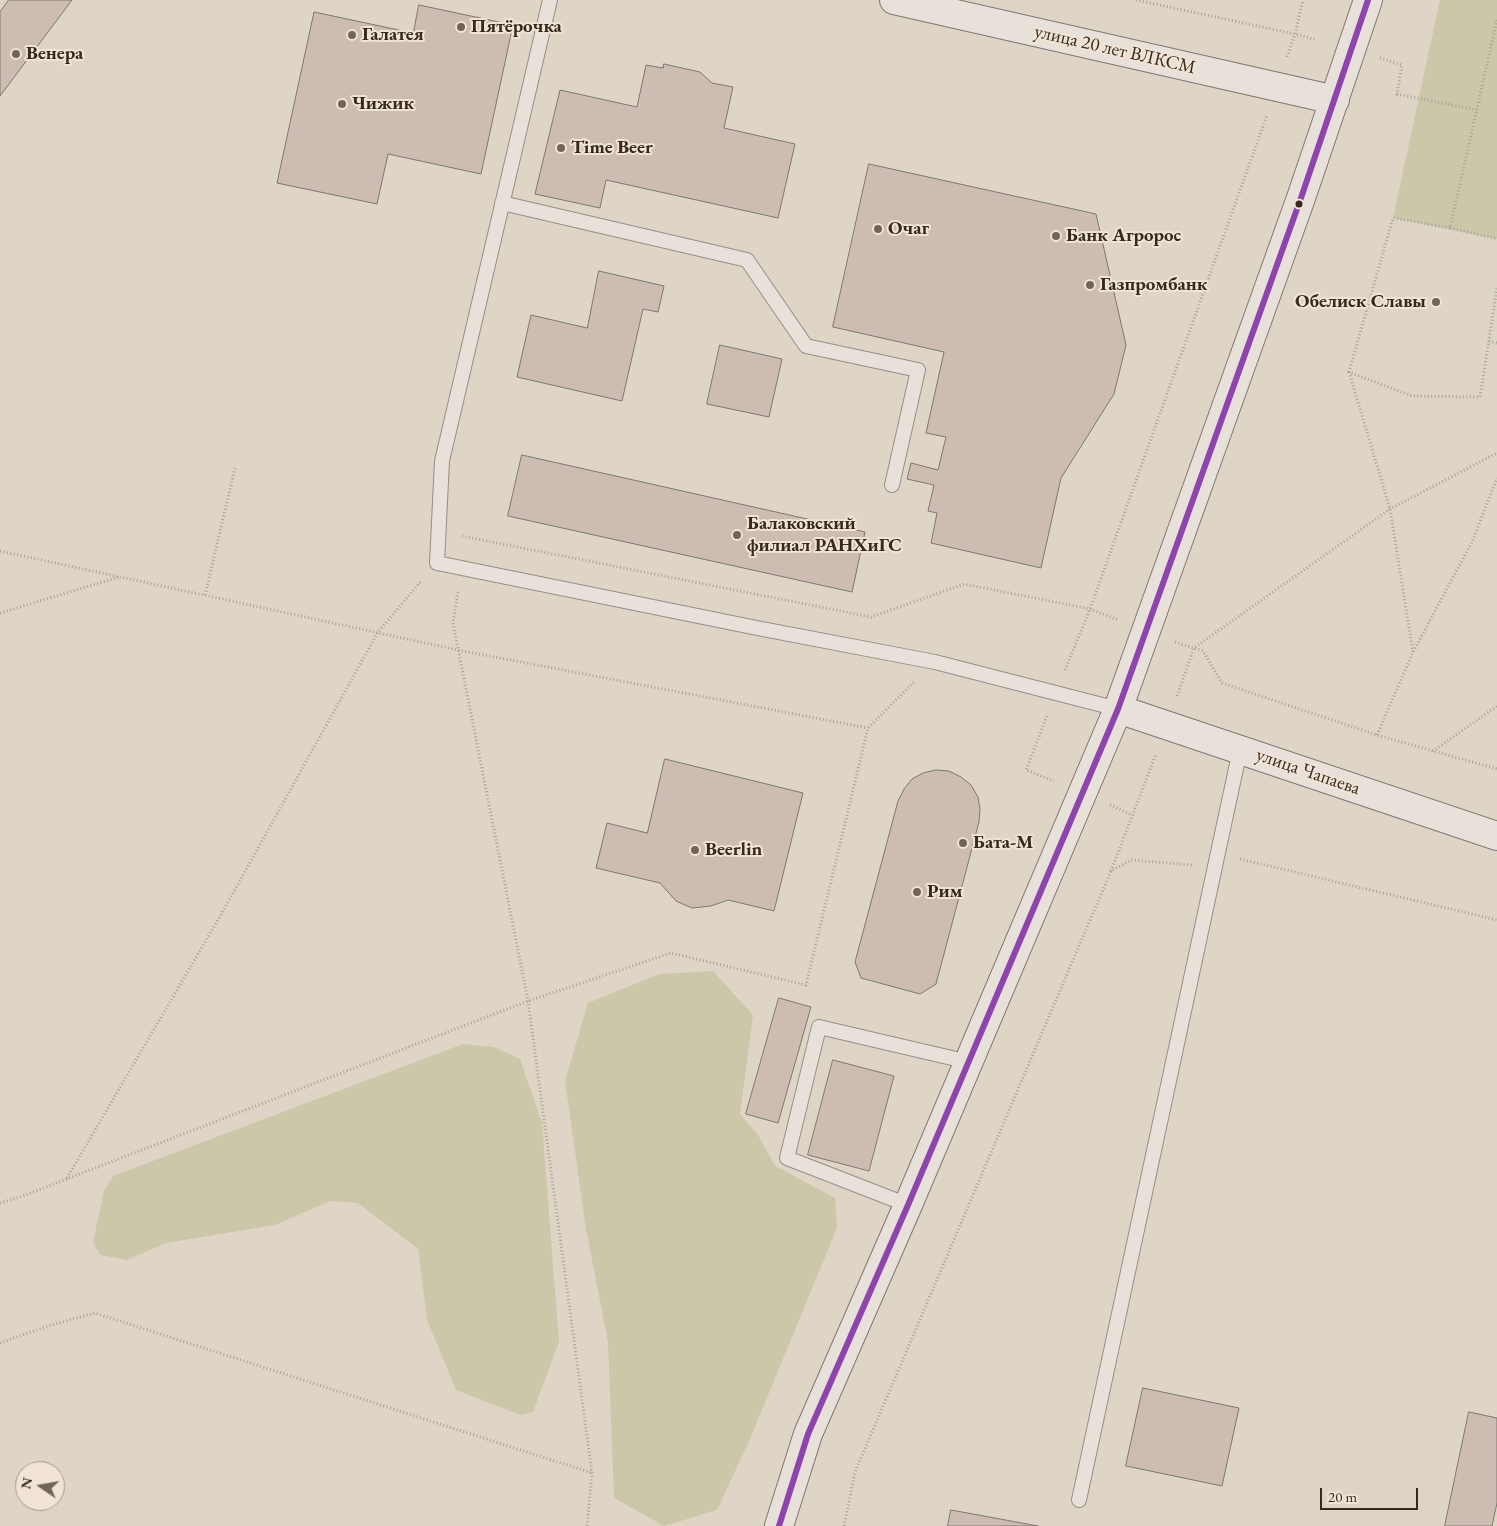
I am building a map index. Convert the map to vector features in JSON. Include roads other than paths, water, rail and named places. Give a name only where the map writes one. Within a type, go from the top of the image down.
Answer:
[{"type":"main road","name":"улица 20 лет ВЛКСМ","points":[[894,0],[1335,100]]},
{"type":"main road","points":[[779,1526],[808,1434],[908,1205],[1118,709],[1335,100],[1368,0]]},
{"type":"main road","name":"улица Чапаева","points":[[1118,709],[1497,836]]},
{"type":"lane","points":[[550,0],[442,461],[437,563],[935,662],[1118,709]]},
{"type":"lane","points":[[502,203],[747,260],[806,346],[918,370],[892,486]]},
{"type":"lane","points":[[1079,1500],[1240,750]]},
{"type":"lane","points":[[908,1205],[788,1158],[819,1027],[969,1062]]},
{"type":"place","name":"Пятёрочка","points":[[461,27]]},
{"type":"place","name":"Галатея","points":[[352,35]]},
{"type":"place","name":"Венера","points":[[16,54]]},
{"type":"place","name":"Чижик","points":[[342,104]]},
{"type":"place","name":"Time Beer","points":[[561,148]]},
{"type":"place","name":"Очаг","points":[[878,229]]},
{"type":"place","name":"Банк Агророс","points":[[1056,236]]},
{"type":"place","name":"Газпромбанк","points":[[1090,285]]},
{"type":"place","name":"Обелиск Славы","points":[[1436,302]]},
{"type":"place","name":"Балаковский филиал РАНХиГС","points":[[737,535]]},
{"type":"place","name":"Бата-М","points":[[963,843]]},
{"type":"place","name":"Beerlin","points":[[695,850]]},
{"type":"place","name":"Рим","points":[[917,892]]}]
